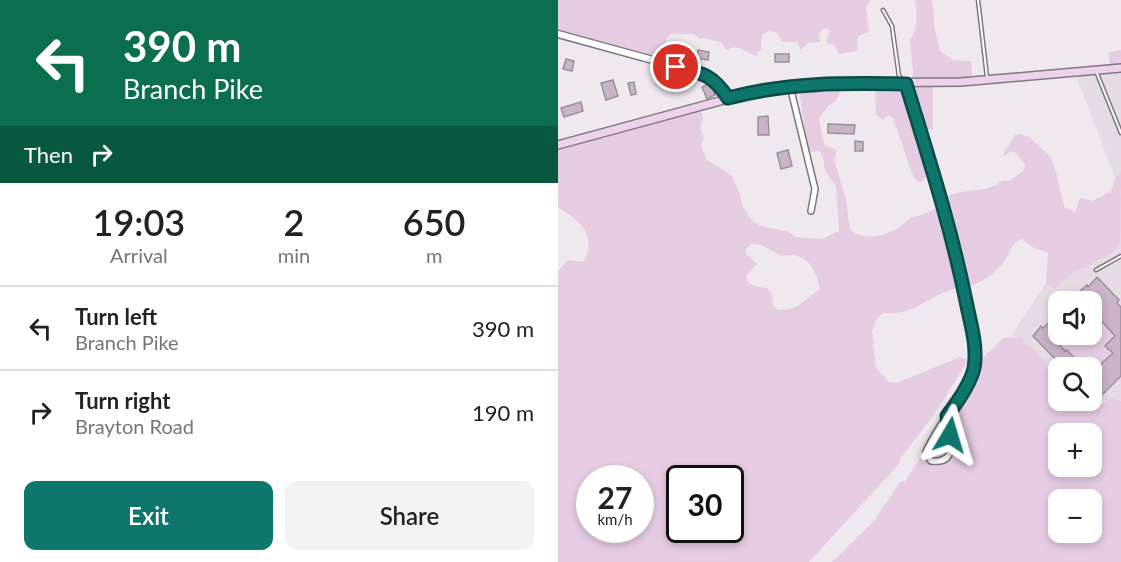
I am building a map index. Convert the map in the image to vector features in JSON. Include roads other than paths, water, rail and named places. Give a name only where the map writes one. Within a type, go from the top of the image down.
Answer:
[{"type":"main road","points":[[558,145],[764,89],[830,84],[906,84],[1006,79],[1121,68]]},
{"type":"street","points":[[558,34],[700,73],[718,82],[728,98]]},
{"type":"street","points":[[906,84],[957,257],[976,350],[974,371],[957,402],[932,436],[926,452],[931,461],[939,462],[947,459],[951,451],[947,416]]},
{"type":"street","points":[[790,86],[815,189],[811,211]]},
{"type":"lane","points":[[978,0],[987,80]]},
{"type":"lane","points":[[883,10],[892,26],[899,76],[906,84]]},
{"type":"lane","points":[[1096,71],[1121,133]]},
{"type":"lane","points":[[1096,270],[1121,256]]}]
